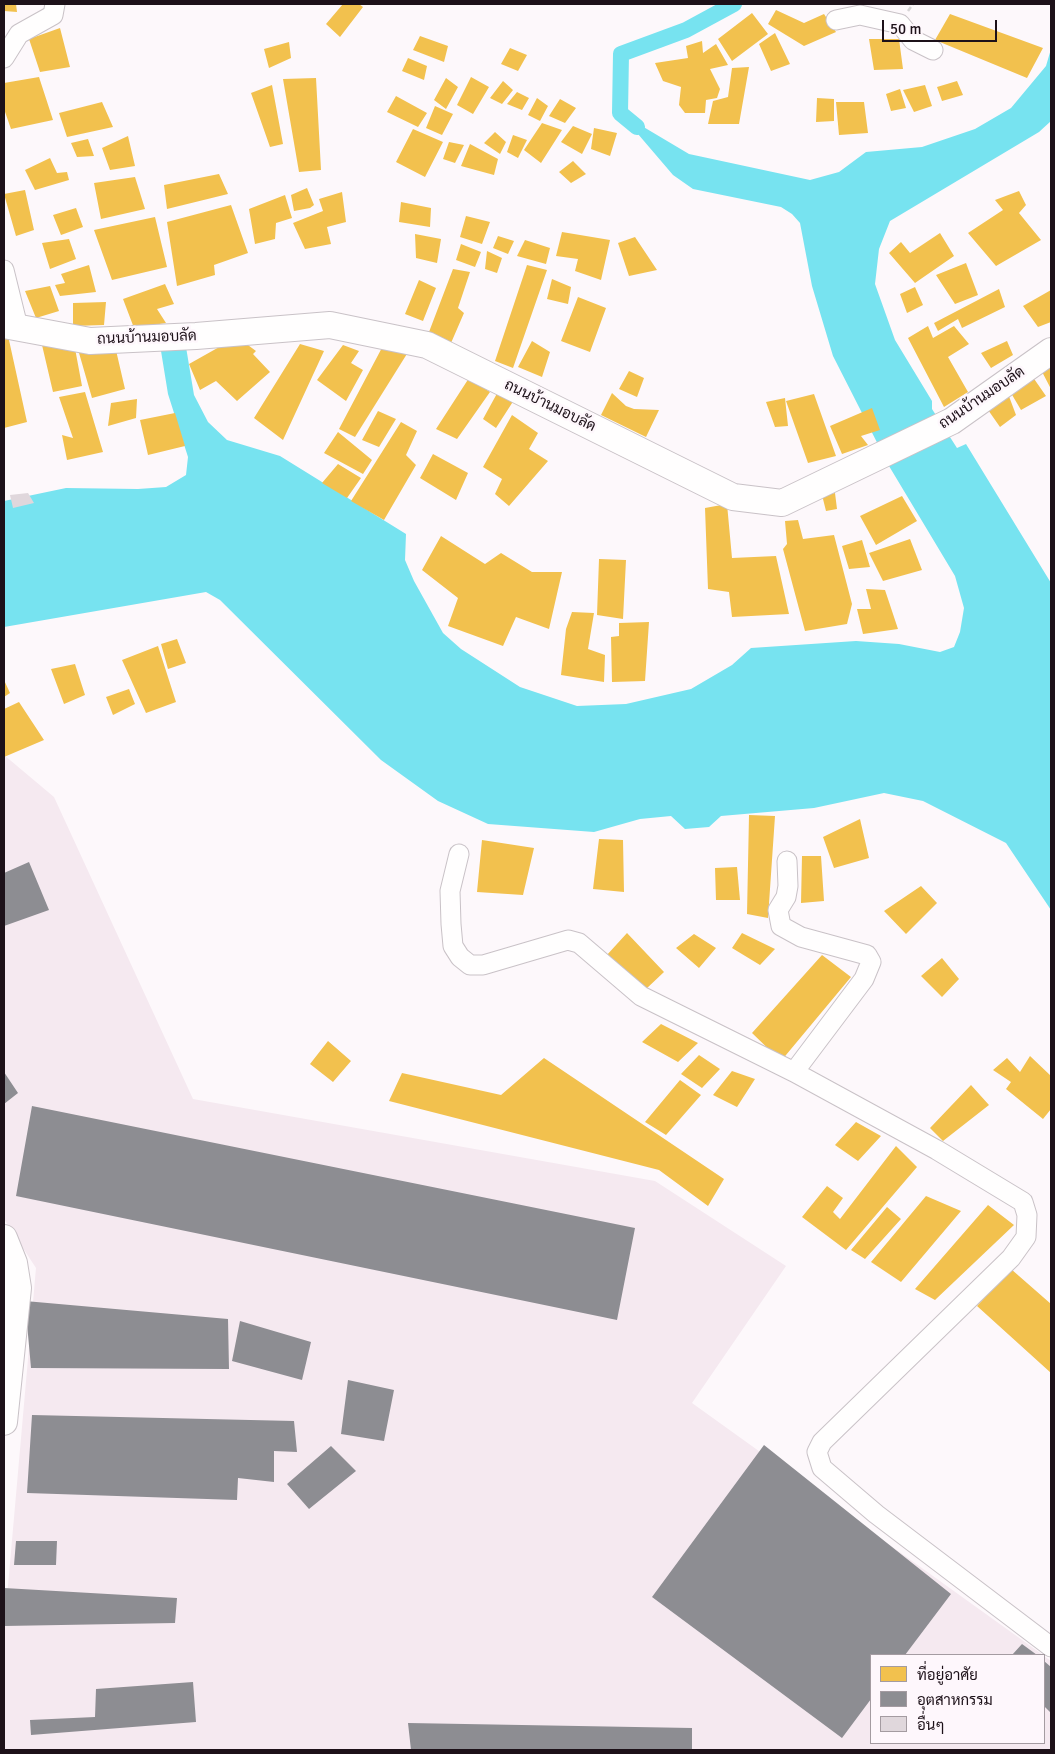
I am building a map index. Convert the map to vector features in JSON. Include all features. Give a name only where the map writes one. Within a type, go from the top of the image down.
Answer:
[{"type":"street","points":[[4,58],[19,34],[53,15],[55,4]]},
{"type":"street","points":[[836,20],[860,15],[900,24],[913,40],[932,50]]},
{"type":"street","points":[[4,270],[11,326]]},
{"type":"street","name":"ถนนบ้านมอบลัด","points":[[11,326],[90,341],[196,336],[330,325],[427,345],[733,497],[782,503],[952,422],[1051,351]]},
{"type":"street","points":[[459,854],[450,891],[450,924],[454,946],[460,957],[470,965],[483,965],[568,940],[579,943],[641,996],[794,1072],[938,1150],[1022,1202],[1027,1215],[1026,1237],[1011,1258],[822,1442],[817,1452],[822,1468],[876,1514],[1051,1647]]},
{"type":"street","points":[[787,861],[788,886],[786,897],[778,910],[781,926],[802,937],[867,955],[871,962],[864,979],[794,1072]]},
{"type":"street","points":[[4,1238],[14,1263],[18,1288],[4,1422]]},
{"type":"shaded area","points":[[4,755],[54,797],[193,1099],[655,1181],[786,1266],[692,1403],[1042,1654],[870,1654],[870,1744],[1045,1744],[1045,1657],[1051,1661],[1051,1750],[4,1750],[4,1631],[36,1268],[4,1219]]},
{"type":"water","points":[[1051,49],[1051,121],[1039,132],[890,221],[879,249],[875,284],[895,340],[932,401],[932,409],[957,448],[966,444],[1051,583],[1051,910],[1006,843],[923,801],[884,793],[814,808],[721,816],[709,827],[685,829],[671,816],[640,819],[594,832],[488,824],[438,801],[381,760],[220,600],[206,592],[4,627],[4,501],[66,488],[138,489],[166,487],[186,475],[188,457],[168,394],[161,351],[186,347],[194,395],[208,422],[227,440],[280,456],[406,534],[405,560],[414,581],[443,633],[461,649],[520,687],[577,706],[626,704],[691,689],[732,665],[751,648],[856,641],[899,644],[940,652],[954,647],[960,632],[964,608],[955,576],[889,466],[833,356],[812,286],[800,223],[792,214],[781,207],[693,189],[673,175],[620,113],[689,154],[810,180],[839,172],[866,152],[922,147],[975,129],[1011,108],[1046,66]]},
{"type":"building: ที่อยู่อาศัย","points":[[4,4],[16,4],[17,12],[4,11]]},
{"type":"building: ที่อยู่อาศัย","points":[[343,4],[359,4],[363,7],[340,37],[326,24]]},
{"type":"building: ที่อยู่อาศัย","points":[[776,10],[804,23],[824,14],[836,32],[804,46],[768,24]]},
{"type":"building: ที่อยู่อาศัย","points":[[752,13],[768,34],[732,61],[718,39]]},
{"type":"building: ที่อยู่อาศัย","points":[[950,14],[1043,48],[1027,78],[935,40]]},
{"type":"building: ที่อยู่อาศัย","points":[[60,28],[70,67],[40,72],[29,39]]},
{"type":"building: ที่อยู่อาศัย","points":[[775,33],[790,64],[771,71],[759,44]]},
{"type":"building: ที่อยู่อาศัย","points":[[420,36],[448,46],[444,62],[413,50]]},
{"type":"building: ที่อยู่อาศัย","points":[[869,39],[899,39],[903,69],[874,70]]},
{"type":"building: ที่อยู่อาศัย","points":[[702,41],[703,53],[716,44],[728,65],[710,69],[720,89],[717,98],[706,100],[705,113],[685,113],[679,105],[681,87],[663,81],[655,63],[688,58],[686,46]]},
{"type":"building: ที่อยู่อาศัย","points":[[289,42],[291,58],[269,68],[264,49]]},
{"type":"building: ที่อยู่อาศัย","points":[[510,48],[527,55],[518,71],[501,64]]},
{"type":"building: ที่อยู่อาศัย","points":[[408,58],[427,66],[424,80],[402,71]]},
{"type":"building: ที่อยู่อาศัย","points":[[749,67],[739,124],[708,124],[713,101],[728,97],[732,68]]},
{"type":"building: ที่อยู่อาศัย","points":[[39,77],[53,120],[11,129],[4,109],[4,83]]},
{"type":"building: ที่อยู่อาศัย","points":[[471,77],[489,87],[473,114],[457,105]]},
{"type":"building: ที่อยู่อาศัย","points":[[316,78],[321,170],[299,172],[283,79]]},
{"type":"building: ที่อยู่อาศัย","points":[[446,78],[458,87],[446,109],[434,100]]},
{"type":"building: ที่อยู่อาศัย","points":[[503,81],[513,90],[502,104],[490,98]]},
{"type":"building: ที่อยู่อาศัย","points":[[957,81],[963,95],[942,101],[937,87]]},
{"type":"building: ที่อยู่อาศัย","points":[[272,85],[283,144],[270,147],[251,93]]},
{"type":"building: ที่อยู่อาศัย","points":[[925,85],[932,106],[914,112],[903,90]]},
{"type":"building: ที่อยู่อาศัย","points":[[900,89],[906,108],[891,111],[886,94]]},
{"type":"building: ที่อยู่อาศัย","points":[[517,92],[529,98],[522,110],[507,104]]},
{"type":"building: ที่อยู่อาศัย","points":[[396,96],[427,113],[418,127],[387,112]]},
{"type":"building: ที่อยู่อาศัย","points":[[537,98],[548,106],[540,121],[528,115]]},
{"type":"building: ที่อยู่อาศัย","points":[[817,98],[834,99],[834,121],[816,122]]},
{"type":"building: ที่อยู่อาศัย","points":[[560,99],[576,108],[565,123],[549,116]]},
{"type":"building: ที่อยู่อาศัย","points":[[102,102],[113,127],[67,137],[59,113]]},
{"type":"building: ที่อยู่อาศัย","points":[[836,102],[864,102],[868,133],[839,135]]},
{"type":"building: ที่อยู่อาศัย","points":[[435,106],[453,114],[442,135],[426,128]]},
{"type":"building: ที่อยู่อาศัย","points":[[542,123],[562,130],[541,163],[524,150]]},
{"type":"building: ที่อยู่อาศัย","points":[[573,126],[592,134],[582,154],[561,142]]},
{"type":"building: ที่อยู่อาศัย","points":[[594,128],[617,133],[610,156],[591,149]]},
{"type":"building: ที่อยู่อาศัย","points":[[413,129],[443,142],[425,177],[396,162]]},
{"type":"building: ที่อยู่อาศัย","points":[[495,132],[506,142],[500,154],[484,143]]},
{"type":"building: ที่อยู่อาศัย","points":[[513,135],[527,140],[518,158],[507,152]]},
{"type":"building: ที่อยู่อาศัย","points":[[128,136],[135,166],[110,170],[102,148]]},
{"type":"building: ที่อยู่อาศัย","points":[[88,139],[94,156],[77,157],[71,143]]},
{"type":"building: ที่อยู่อาศัย","points":[[449,142],[464,145],[455,163],[443,159]]},
{"type":"building: ที่อยู่อาศัย","points":[[470,144],[498,159],[494,175],[461,166]]},
{"type":"building: ที่อยู่อาศัย","points":[[50,158],[57,173],[67,172],[69,180],[35,190],[25,170]]},
{"type":"building: ที่อยู่อาศัย","points":[[573,161],[586,174],[571,183],[559,172]]},
{"type":"building: ที่อยู่อาศัย","points":[[219,174],[228,194],[167,209],[164,185]]},
{"type":"building: ที่อยู่อาศัย","points":[[135,177],[145,209],[101,219],[94,183]]},
{"type":"building: ที่อยู่อาศัย","points":[[307,188],[314,205],[310,208],[294,211],[291,195]]},
{"type":"building: ที่อยู่อาศัย","points":[[25,190],[34,230],[16,236],[4,194]]},
{"type":"building: ที่อยู่อาศัย","points":[[1019,191],[1026,205],[1019,213],[1041,240],[996,266],[968,233],[1003,210],[995,200]]},
{"type":"building: ที่อยู่อาศัย","points":[[342,192],[346,222],[327,227],[331,244],[305,249],[293,223],[323,211],[319,199]]},
{"type":"building: ที่อยู่อาศัย","points":[[285,195],[292,218],[276,223],[275,239],[255,244],[249,209]]},
{"type":"building: ที่อยู่อาศัย","points":[[401,202],[431,208],[430,227],[399,222]]},
{"type":"building: ที่อยู่อาศัย","points":[[231,205],[248,253],[214,265],[215,275],[177,286],[167,222]]},
{"type":"building: ที่อยู่อาศัย","points":[[76,208],[83,227],[61,235],[53,215]]},
{"type":"building: ที่อยู่อาศัย","points":[[466,216],[490,222],[482,244],[460,237]]},
{"type":"building: ที่อยู่อาศัย","points":[[155,217],[167,267],[112,280],[94,230]]},
{"type":"building: ที่อยู่อาศัย","points":[[562,232],[610,240],[601,280],[575,271],[578,259],[556,256]]},
{"type":"building: ที่อยู่อาศัย","points":[[940,233],[954,256],[915,283],[889,253],[901,242],[910,253]]},
{"type":"building: ที่อยู่อาศัย","points":[[415,234],[441,239],[437,263],[416,258]]},
{"type":"building: ที่อยู่อาศัย","points":[[498,236],[514,241],[508,254],[493,248]]},
{"type":"building: ที่อยู่อาศัย","points":[[635,237],[657,270],[629,276],[618,243]]},
{"type":"building: ที่อยู่อาศัย","points":[[69,239],[76,259],[50,269],[42,243]]},
{"type":"building: ที่อยู่อาศัย","points":[[525,240],[550,248],[546,264],[517,256]]},
{"type":"building: ที่อยู่อาศัย","points":[[461,244],[481,252],[475,267],[456,260]]},
{"type":"building: ที่อยู่อาศัย","points":[[487,251],[502,258],[497,273],[485,269]]},
{"type":"building: ที่อยู่อาศัย","points":[[966,263],[978,295],[955,304],[936,275]]},
{"type":"building: ที่อยู่อาศัย","points":[[89,265],[96,292],[60,296],[55,285],[65,283],[61,274]]},
{"type":"building: ที่อยู่อาศัย","points":[[527,265],[547,270],[513,368],[495,361]]},
{"type":"building: ที่อยู่อาศัย","points":[[453,269],[470,272],[458,308],[464,313],[451,343],[429,332]]},
{"type":"building: ที่อยู่อาศัย","points":[[552,279],[571,287],[568,304],[547,299]]},
{"type":"building: ที่อยู่อาศัย","points":[[419,280],[436,288],[423,321],[405,314]]},
{"type":"building: ที่อยู่อาศัย","points":[[165,284],[174,304],[157,309],[166,323],[134,328],[123,299]]},
{"type":"building: ที่อยู่อาศัย","points":[[50,286],[59,311],[36,318],[25,291]]},
{"type":"building: ที่อยู่อาศัย","points":[[915,287],[923,305],[907,313],[900,294]]},
{"type":"building: ที่อยู่อาศัย","points":[[999,289],[1005,307],[962,328],[958,319],[938,331],[934,323]]},
{"type":"building: ที่อยู่อาศัย","points":[[1051,290],[1051,322],[1038,327],[1023,306]]},
{"type":"building: ที่อยู่อาศัย","points":[[578,297],[606,308],[590,352],[561,341]]},
{"type":"building: ที่อยู่อาศัย","points":[[106,302],[104,325],[73,326],[73,303]]},
{"type":"building: ที่อยู่อาศัย","points":[[928,326],[933,338],[954,326],[969,344],[948,357],[968,392],[944,407],[908,338]]},
{"type":"building: ที่อยู่อาศัย","points":[[7,331],[27,422],[4,428],[4,332]]},
{"type":"building: ที่อยู่อาศัย","points":[[237,337],[256,351],[253,354],[270,372],[237,401],[216,381],[200,390],[189,364]]},
{"type":"building: ที่อยู่อาศัย","points":[[532,341],[550,352],[542,377],[518,367]]},
{"type":"building: ที่อยู่อาศัย","points":[[1007,341],[1013,355],[991,368],[981,353]]},
{"type":"building: ที่อยู่อาศัย","points":[[385,342],[410,349],[355,437],[339,429]]},
{"type":"building: ที่อยู่อาศัย","points":[[74,343],[82,386],[53,392],[42,345]]},
{"type":"building: ที่อยู่อาศัย","points":[[300,344],[324,351],[283,440],[254,418]]},
{"type":"building: ที่อยู่อาศัย","points":[[343,345],[359,351],[351,363],[363,370],[346,401],[317,380]]},
{"type":"building: ที่อยู่อาศัย","points":[[77,346],[115,346],[125,389],[92,398]]},
{"type":"building: ที่อยู่อาศัย","points":[[1051,358],[1051,389],[1039,366]]},
{"type":"building: ที่อยู่อาศัย","points":[[629,371],[644,378],[637,397],[619,389]]},
{"type":"building: ที่อยู่อาศัย","points":[[1030,373],[1046,396],[1021,410],[1008,388]]},
{"type":"building: ที่อยู่อาศัย","points":[[469,378],[490,392],[457,439],[436,429]]},
{"type":"building: ที่อยู่อาศัย","points":[[500,388],[514,400],[496,428],[483,419]]},
{"type":"building: ที่อยู่อาศัย","points":[[1007,391],[1016,415],[1000,427],[986,407]]},
{"type":"building: ที่อยู่อาศัย","points":[[85,392],[103,452],[67,460],[62,435],[73,438],[59,397]]},
{"type":"building: ที่อยู่อาศัย","points":[[612,393],[626,406],[634,409],[659,410],[646,437],[601,415]]},
{"type":"building: ที่อยู่อาศัย","points":[[814,394],[836,456],[808,463],[786,401]]},
{"type":"building: ที่อยู่อาศัย","points":[[785,398],[788,426],[775,427],[766,402]]},
{"type":"building: ที่อยู่อาศัย","points":[[137,399],[136,418],[108,426],[111,403]]},
{"type":"building: ที่อยู่อาศัย","points":[[872,408],[880,430],[861,436],[868,445],[842,454],[830,426]]},
{"type":"building: ที่อยู่อาศัย","points":[[378,411],[396,419],[379,447],[362,440]]},
{"type":"building: ที่อยู่อาศัย","points":[[175,413],[185,446],[148,455],[140,420]]},
{"type":"building: ที่อยู่อาศัย","points":[[512,415],[538,433],[529,449],[548,461],[509,506],[495,494],[502,479],[483,467]]},
{"type":"building: ที่อยู่อาศัย","points":[[401,422],[417,431],[406,455],[416,465],[384,520],[351,501]]},
{"type":"building: ที่อยู่อาศัย","points":[[338,432],[372,460],[363,474],[324,453]]},
{"type":"building: ที่อยู่อาศัย","points":[[433,454],[468,473],[456,500],[420,478]]},
{"type":"building: ที่อยู่อาศัย","points":[[338,464],[361,478],[347,498],[322,483]]},
{"type":"building: ที่อยู่อาศัย","points":[[835,493],[837,509],[826,511],[822,495]]},
{"type":"building: ที่อยู่อาศัย","points":[[902,496],[917,521],[876,545],[860,516]]},
{"type":"building: ที่อยู่อาศัย","points":[[727,504],[732,558],[776,556],[789,614],[732,617],[729,592],[708,589],[705,508]]},
{"type":"building: ที่อยู่อาศัย","points":[[798,520],[803,539],[834,535],[852,604],[847,624],[805,631],[783,549],[787,544],[785,521]]},
{"type":"building: ที่อยู่อาศัย","points":[[441,536],[485,564],[501,553],[532,572],[562,572],[549,629],[516,617],[503,646],[448,626],[458,598],[422,570]]},
{"type":"building: ที่อยู่อาศัย","points":[[910,539],[922,570],[883,581],[869,553]]},
{"type":"building: ที่อยู่อาศัย","points":[[862,540],[870,567],[849,569],[842,546]]},
{"type":"building: ที่อยู่อาศัย","points":[[599,559],[626,560],[623,619],[597,615]]},
{"type":"building: ที่อยู่อาศัย","points":[[866,589],[885,590],[898,629],[863,634],[857,609],[871,609]]},
{"type":"building: ที่อยู่อาศัย","points":[[572,612],[594,613],[588,649],[605,655],[604,682],[561,675],[566,629]]},
{"type":"building: ที่อยู่อาศัย","points":[[649,622],[645,681],[612,682],[611,637],[619,636],[619,623]]},
{"type":"building: ที่อยู่อาศัย","points":[[177,639],[186,663],[168,669],[161,644]]},
{"type":"building: ที่อยู่อาศัย","points":[[158,646],[176,702],[146,713],[122,660]]},
{"type":"building: ที่อยู่อาศัย","points":[[75,664],[85,695],[64,704],[51,669]]},
{"type":"building: ที่อยู่อาศัย","points":[[4,680],[10,693],[4,697]]},
{"type":"building: ที่อยู่อาศัย","points":[[129,689],[135,704],[113,715],[106,697]]},
{"type":"building: ที่อยู่อาศัย","points":[[19,702],[44,740],[4,757],[4,709]]},
{"type":"building: ที่อยู่อาศัย","points":[[749,815],[775,816],[768,918],[747,914]]},
{"type":"building: ที่อยู่อาศัย","points":[[860,819],[869,858],[834,868],[823,837]]},
{"type":"building: ที่อยู่อาศัย","points":[[599,839],[623,840],[624,892],[593,889]]},
{"type":"building: ที่อยู่อาศัย","points":[[482,840],[534,848],[523,895],[477,892]]},
{"type":"building: ที่อยู่อาศัย","points":[[802,856],[821,856],[824,901],[801,903]]},
{"type":"building: ที่อยู่อาศัย","points":[[737,867],[740,900],[716,900],[715,868]]},
{"type":"building: ที่อยู่อาศัย","points":[[921,886],[937,903],[906,934],[884,911]]},
{"type":"building: ที่อยู่อาศัย","points":[[627,933],[664,972],[645,990],[606,956]]},
{"type":"building: ที่อยู่อาศัย","points":[[742,933],[775,949],[760,965],[732,948]]},
{"type":"building: ที่อยู่อาศัย","points":[[694,934],[716,948],[699,968],[676,948]]},
{"type":"building: ที่อยู่อาศัย","points":[[822,955],[851,977],[781,1061],[752,1033]]},
{"type":"building: ที่อยู่อาศัย","points":[[942,958],[959,979],[942,997],[921,976]]},
{"type":"building: ที่อยู่อาศัย","points":[[661,1024],[698,1043],[678,1062],[642,1042]]},
{"type":"building: ที่อยู่อาศัย","points":[[328,1041],[351,1061],[333,1082],[310,1064]]},
{"type":"building: ที่อยู่อาศัย","points":[[699,1055],[720,1069],[702,1088],[681,1074]]},
{"type":"building: ที่อยู่อาศัย","points":[[1030,1056],[1051,1076],[1051,1109],[1043,1119],[1006,1089],[1011,1082],[993,1070],[1007,1058],[1020,1072]]},
{"type":"building: ที่อยู่อาศัย","points":[[544,1058],[724,1179],[708,1206],[659,1170],[389,1101],[402,1073],[501,1095]]},
{"type":"building: ที่อยู่อาศัย","points":[[732,1071],[755,1079],[737,1107],[713,1095]]},
{"type":"building: ที่อยู่อาศัย","points":[[680,1080],[701,1095],[666,1135],[645,1122]]},
{"type":"building: ที่อยู่อาศัย","points":[[971,1085],[989,1105],[943,1141],[930,1128]]},
{"type":"building: ที่อยู่อาศัย","points":[[856,1122],[881,1136],[858,1161],[835,1145]]},
{"type":"building: ที่อยู่อาศัย","points":[[896,1146],[917,1167],[846,1250],[802,1217],[827,1186],[843,1198],[833,1212],[840,1219]]},
{"type":"building: ที่อยู่อาศัย","points":[[926,1196],[961,1211],[901,1282],[871,1262]]},
{"type":"building: ที่อยู่อาศัย","points":[[988,1205],[1014,1225],[935,1300],[915,1289]]},
{"type":"building: ที่อยู่อาศัย","points":[[887,1207],[901,1219],[865,1259],[851,1250]]},
{"type":"building: ที่อยู่อาศัย","points":[[1011,1269],[1051,1304],[1051,1373],[977,1306]]},
{"type":"building: อุตสาหกรรม","points":[[29,862],[49,910],[4,926],[4,873]]},
{"type":"building: อุตสาหกรรม","points":[[4,1072],[18,1093],[4,1104]]},
{"type":"building: อุตสาหกรรม","points":[[32,1106],[635,1228],[617,1320],[16,1196]]},
{"type":"building: อุตสาหกรรม","points":[[25,1301],[228,1319],[229,1369],[31,1368]]},
{"type":"building: อุตสาหกรรม","points":[[240,1321],[311,1342],[302,1380],[232,1361]]},
{"type":"building: อุตสาหกรรม","points":[[348,1380],[394,1390],[384,1441],[341,1434]]},
{"type":"building: อุตสาหกรรม","points":[[32,1415],[294,1421],[297,1452],[274,1451],[274,1482],[238,1478],[237,1500],[27,1493]]},
{"type":"building: อุตสาหกรรม","points":[[764,1445],[951,1594],[906,1654],[870,1654],[870,1700],[842,1738],[652,1597]]},
{"type":"building: อุตสาหกรรม","points":[[331,1446],[356,1471],[309,1509],[287,1484]]},
{"type":"building: อุตสาหกรรม","points":[[16,1541],[57,1541],[56,1565],[14,1565]]},
{"type":"building: อุตสาหกรรม","points":[[4,1588],[177,1598],[175,1623],[4,1626]]},
{"type":"building: อุตสาหกรรม","points":[[1022,1644],[1036,1654],[1013,1654]]},
{"type":"building: อุตสาหกรรม","points":[[1045,1662],[1051,1667],[1051,1713],[1045,1707]]},
{"type":"building: อุตสาหกรรม","points":[[193,1682],[196,1722],[31,1735],[30,1720],[95,1717],[96,1689]]},
{"type":"building: อุตสาหกรรม","points":[[408,1723],[692,1728],[692,1750],[411,1750]]},
{"type":"building: อื่นๆ","points":[[28,493],[34,503],[13,508],[10,495]]},
{"type":"waterway","points":[[637,127],[620,113],[621,54],[686,30],[734,4]]}]
